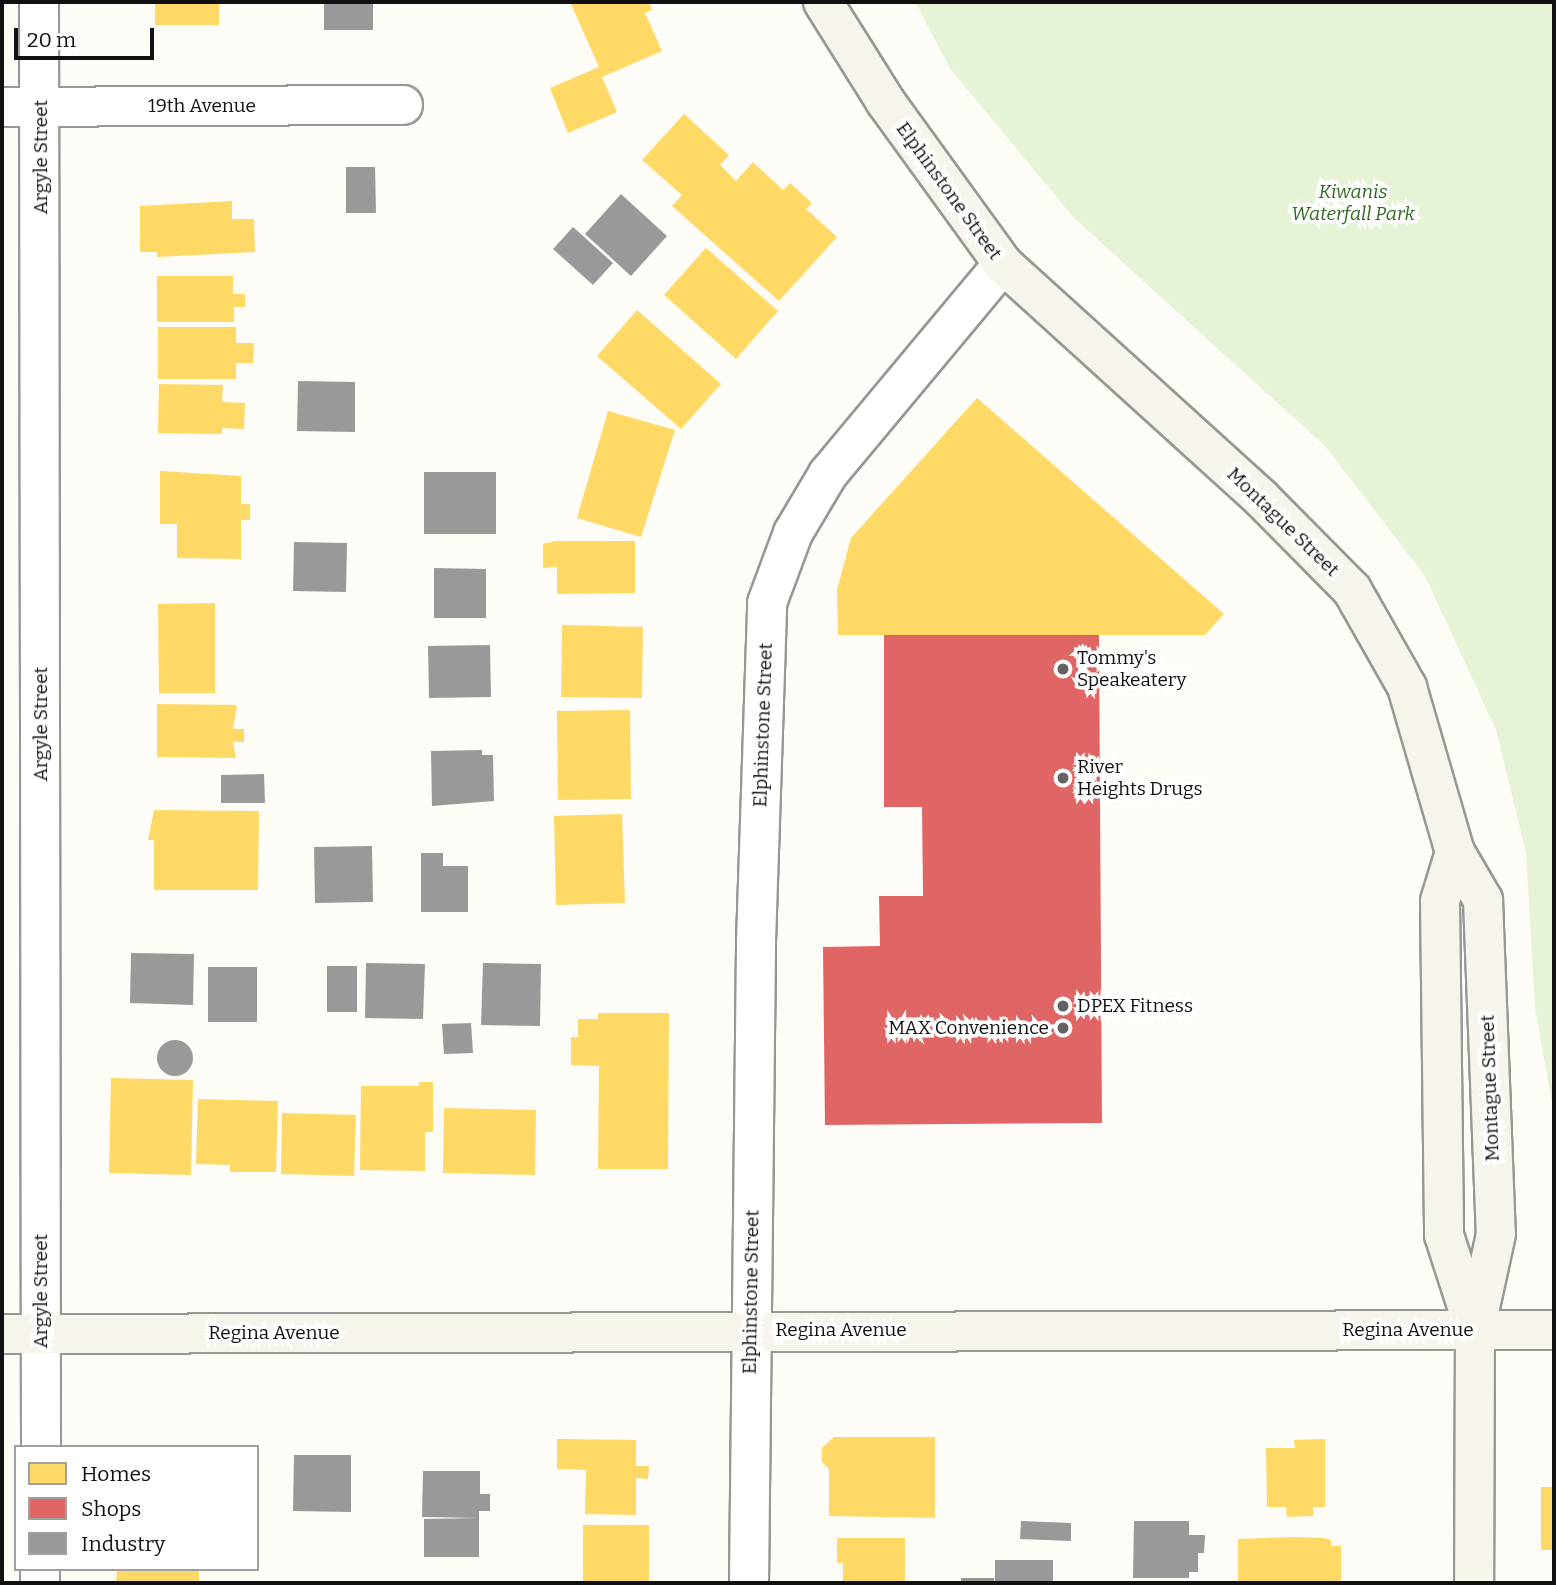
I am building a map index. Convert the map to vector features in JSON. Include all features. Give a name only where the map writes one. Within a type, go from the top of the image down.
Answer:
[{"type":"street","name":"Argyle Street","points":[[39,2],[41,1445]]},
{"type":"street","name":"Elphinstone Street","points":[[749,1583],[751,1330],[766,603],[793,533],[828,474],[1003,264],[885,102],[823,2]]},
{"type":"street","name":"19th Avenue","points":[[2,107],[403,105]]},
{"type":"street","name":"Montague Street","points":[[1003,264],[1261,498],[1352,590],[1407,687],[1455,852],[1483,900],[1496,1234],[1475,1330],[1474,1583]]},
{"type":"street","name":"Montague Street","points":[[1455,852],[1440,901],[1444,1235],[1475,1330]]},
{"type":"street","name":"Regina Avenue","points":[[2,1334],[1554,1330]]},
{"type":"green space","name":"Kiwanis Waterfall Park","points":[[915,2],[1554,2],[1554,1114],[1535,1008],[1526,852],[1496,730],[1425,576],[1326,447],[1074,218],[951,70]]},
{"type":"building: Homes","points":[[155,2],[219,2],[219,25],[155,25]]},
{"type":"building: Homes","points":[[570,2],[649,2],[652,10],[645,13],[662,51],[602,77],[617,112],[568,133],[550,88],[599,67]]},
{"type":"building: Homes","points":[[684,114],[729,155],[720,165],[736,181],[753,162],[783,190],[790,183],[812,203],[806,209],[837,237],[779,301],[672,206],[682,195],[642,160]]},
{"type":"building: Homes","points":[[232,201],[232,219],[254,219],[255,252],[157,257],[157,252],[140,252],[140,206]]},
{"type":"building: Homes","points":[[706,248],[778,311],[736,359],[664,295]]},
{"type":"building: Homes","points":[[157,276],[233,276],[233,294],[245,294],[245,307],[234,307],[234,322],[157,322]]},
{"type":"building: Homes","points":[[637,310],[721,384],[681,429],[597,356]]},
{"type":"building: Homes","points":[[158,327],[236,327],[236,343],[254,343],[253,363],[236,363],[236,379],[158,379]]},
{"type":"building: Homes","points":[[159,384],[223,385],[222,402],[245,403],[244,429],[222,428],[222,434],[158,433]]},
{"type":"building: Homes","points":[[977,398],[1224,614],[1205,635],[838,635],[837,590],[851,538]]},
{"type":"building: Homes","points":[[608,411],[675,430],[641,537],[577,518]]},
{"type":"building: Homes","points":[[160,471],[241,476],[241,504],[250,504],[250,520],[241,520],[241,559],[177,558],[177,524],[160,524]]},
{"type":"building: Homes","points":[[556,541],[635,541],[635,593],[557,594],[557,567],[543,568],[543,544]]},
{"type":"building: Homes","points":[[215,603],[215,693],[159,693],[158,604]]},
{"type":"building: Homes","points":[[562,625],[643,627],[642,698],[561,697]]},
{"type":"building: Homes","points":[[157,704],[237,705],[233,729],[244,729],[244,742],[233,742],[236,758],[157,757]]},
{"type":"building: Homes","points":[[630,710],[631,799],[558,800],[557,711]]},
{"type":"building: Homes","points":[[154,810],[259,811],[258,890],[154,890],[154,840],[148,840]]},
{"type":"building: Homes","points":[[622,814],[625,903],[556,905],[554,816]]},
{"type":"building: Homes","points":[[598,1013],[669,1013],[668,1169],[598,1169],[599,1066],[571,1065],[571,1037],[578,1037],[578,1019],[598,1019]]},
{"type":"building: Homes","points":[[111,1078],[193,1080],[191,1175],[109,1173]]},
{"type":"building: Homes","points":[[419,1082],[433,1082],[433,1132],[425,1132],[425,1171],[360,1170],[361,1086],[419,1086]]},
{"type":"building: Homes","points":[[198,1099],[278,1101],[276,1172],[230,1172],[230,1165],[196,1164]]},
{"type":"building: Homes","points":[[444,1108],[536,1110],[535,1175],[443,1173]]},
{"type":"building: Homes","points":[[282,1113],[356,1115],[354,1176],[281,1174]]},
{"type":"building: Homes","points":[[834,1437],[935,1437],[935,1518],[829,1516],[829,1469],[822,1462],[822,1448]]},
{"type":"building: Homes","points":[[557,1439],[636,1440],[636,1466],[649,1466],[648,1479],[636,1478],[636,1515],[585,1514],[586,1470],[557,1469]]},
{"type":"building: Homes","points":[[1325,1439],[1325,1507],[1313,1507],[1313,1516],[1287,1517],[1286,1507],[1267,1507],[1266,1448],[1295,1448],[1294,1440]]},
{"type":"building: Homes","points":[[1541,1487],[1554,1487],[1554,1550],[1541,1550]]},
{"type":"building: Homes","points":[[583,1525],[649,1525],[649,1583],[583,1583]]},
{"type":"building: Homes","points":[[837,1538],[905,1538],[905,1583],[843,1583],[843,1563],[837,1563]]},
{"type":"building: Homes","points":[[1324,1538],[1331,1540],[1331,1546],[1341,1546],[1341,1583],[1238,1583],[1238,1539]]},
{"type":"building: Homes","points":[[117,1571],[199,1571],[199,1583],[116,1583]]},
{"type":"building: Shops","points":[[884,635],[1099,635],[1102,1123],[825,1125],[823,947],[880,946],[879,896],[923,896],[922,807],[884,807]]},
{"type":"building: Industry","points":[[324,2],[373,2],[373,30],[324,30]]},
{"type":"building: Industry","points":[[346,167],[375,167],[376,213],[346,213]]},
{"type":"building: Industry","points":[[621,194],[667,236],[631,276],[585,234]]},
{"type":"building: Industry","points":[[573,227],[613,263],[593,285],[553,249]]},
{"type":"building: Industry","points":[[298,381],[355,382],[355,432],[297,431]]},
{"type":"building: Industry","points":[[424,472],[496,472],[496,534],[424,534]]},
{"type":"building: Industry","points":[[294,542],[347,543],[346,592],[293,591]]},
{"type":"building: Industry","points":[[434,568],[486,569],[486,618],[434,618]]},
{"type":"building: Industry","points":[[490,645],[491,697],[429,698],[428,646]]},
{"type":"building: Industry","points":[[482,750],[482,755],[493,755],[494,801],[432,806],[431,751]]},
{"type":"building: Industry","points":[[264,774],[265,803],[221,803],[221,775]]},
{"type":"building: Industry","points":[[372,846],[373,902],[315,903],[314,847]]},
{"type":"building: Industry","points":[[421,853],[443,853],[443,866],[468,866],[468,912],[421,912]]},
{"type":"building: Industry","points":[[131,953],[194,954],[193,1005],[130,1003]]},
{"type":"building: Industry","points":[[366,963],[425,964],[423,1019],[365,1018]]},
{"type":"building: Industry","points":[[483,963],[541,964],[540,1026],[481,1025]]},
{"type":"building: Industry","points":[[327,966],[357,966],[357,1012],[327,1012]]},
{"type":"building: Industry","points":[[208,967],[257,967],[257,1022],[208,1022]]},
{"type":"building: Industry","points":[[471,1023],[473,1053],[444,1054],[442,1024]]},
{"type":"building: Industry","points":[[175,1040],[187,1046],[193,1058],[187,1070],[175,1076],[163,1070],[157,1058],[163,1046]]},
{"type":"building: Industry","points":[[294,1455],[351,1455],[351,1512],[293,1511]]},
{"type":"building: Industry","points":[[423,1471],[480,1471],[480,1494],[490,1494],[490,1511],[479,1511],[479,1518],[422,1517]]},
{"type":"building: Industry","points":[[479,1518],[479,1557],[424,1557],[424,1519]]},
{"type":"building: Industry","points":[[1021,1521],[1071,1523],[1071,1541],[1020,1539]]},
{"type":"building: Industry","points":[[1134,1521],[1189,1521],[1189,1535],[1205,1535],[1204,1553],[1198,1553],[1198,1572],[1189,1572],[1189,1578],[1133,1578]]},
{"type":"building: Industry","points":[[995,1560],[1053,1560],[1053,1583],[995,1583]]},
{"type":"building: Industry","points":[[961,1578],[994,1578],[994,1583],[961,1583]]},
{"type":"place","name":"Tommy's Speakeatery","points":[[1063,669]]},
{"type":"place","name":"River Heights Drugs","points":[[1063,778]]},
{"type":"place","name":"DPEX Fitness","points":[[1063,1006]]},
{"type":"place","name":"MAX Convenience","points":[[1063,1028]]}]
